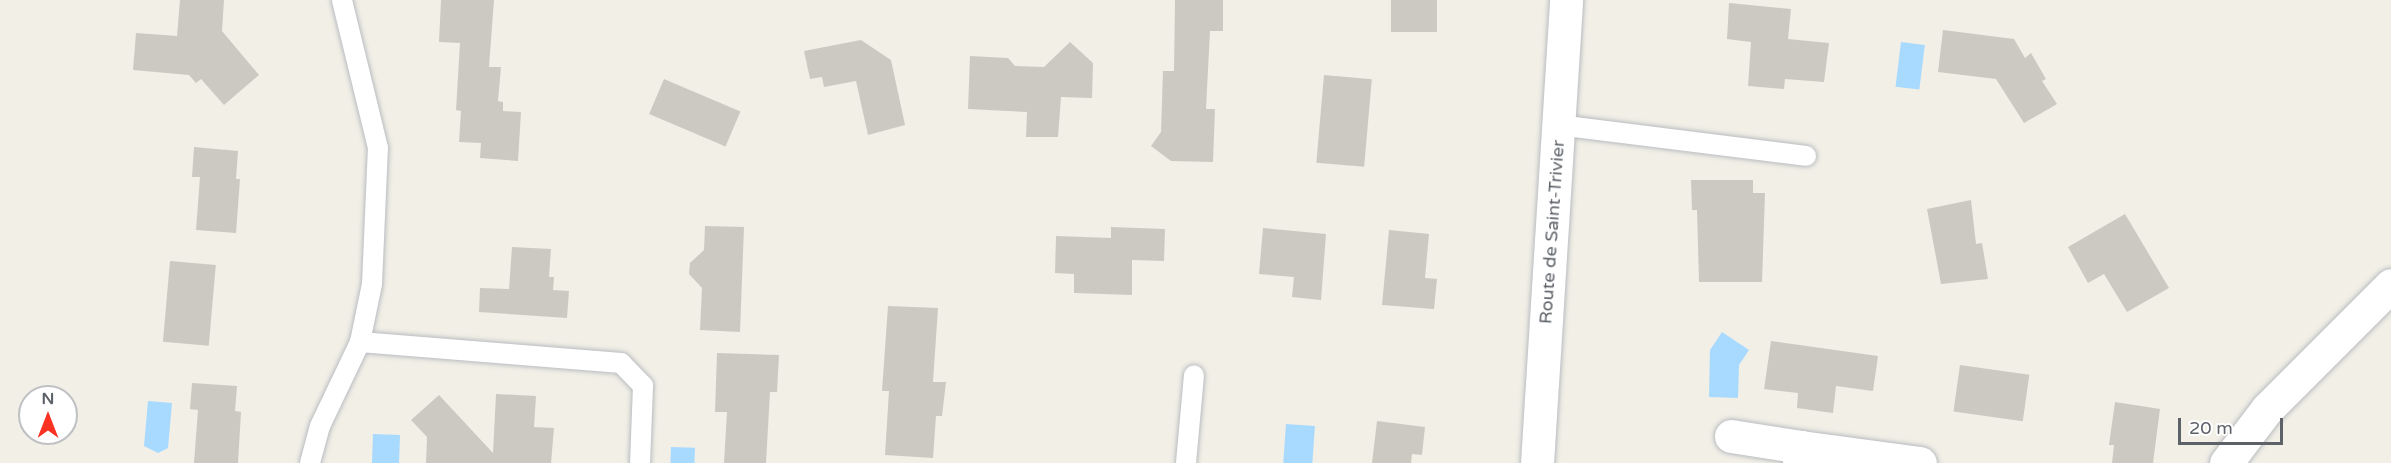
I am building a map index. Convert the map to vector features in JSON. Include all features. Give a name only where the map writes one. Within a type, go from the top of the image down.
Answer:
[{"type":"main road","name":"Route de Saint-Trivier","points":[[1537,463],[1566,0]]},
{"type":"main road","points":[[2226,463],[2267,409],[2391,285]]},
{"type":"main road","points":[[1731,436],[1800,455],[1920,463]]},
{"type":"lane","points":[[310,463],[320,426],[360,342],[372,284],[378,148],[342,0]]},
{"type":"lane","points":[[1558,125],[1806,156]]},
{"type":"lane","points":[[360,342],[621,363],[643,386],[640,463]]},
{"type":"lane","points":[[1186,463],[1194,375]]},
{"type":"water","points":[[1901,42],[1925,45],[1919,90],[1896,87]]},
{"type":"water","points":[[1722,332],[1749,350],[1739,365],[1738,398],[1709,397],[1710,350]]},
{"type":"water","points":[[148,401],[172,403],[168,448],[158,453],[144,446]]},
{"type":"water","points":[[1286,424],[1315,426],[1312,463],[1283,463]]},
{"type":"water","points":[[373,434],[400,435],[399,463],[372,463]]},
{"type":"water","points":[[671,447],[695,448],[694,463],[670,463]]},
{"type":"building","points":[[180,0],[224,0],[222,31],[259,75],[224,105],[201,79],[196,83],[189,75],[133,70],[136,33],[177,36]]},
{"type":"building","points":[[441,0],[494,0],[489,67],[501,67],[498,101],[503,102],[503,111],[521,112],[518,161],[480,158],[481,143],[459,142],[461,111],[456,110],[460,43],[439,42]]},
{"type":"building","points":[[1175,0],[1223,0],[1223,31],[1210,31],[1206,109],[1215,109],[1213,162],[1171,161],[1151,146],[1161,132],[1163,71],[1174,71]]},
{"type":"building","points":[[1391,0],[1437,0],[1437,32],[1391,32]]},
{"type":"building","points":[[1729,3],[1791,9],[1788,39],[1829,43],[1824,82],[1785,79],[1784,89],[1748,86],[1751,42],[1727,39]]},
{"type":"building","points":[[1943,30],[2014,39],[2025,58],[2031,53],[2046,79],[2042,81],[2057,104],[2024,123],[1996,79],[1938,72]]},
{"type":"building","points":[[861,40],[891,60],[905,125],[868,135],[856,81],[824,87],[822,77],[810,79],[804,51]]},
{"type":"building","points":[[1070,42],[1093,63],[1092,98],[1061,97],[1058,137],[1026,137],[1027,112],[968,109],[970,56],[1008,58],[1015,66],[1044,67]]},
{"type":"building","points":[[1324,75],[1372,79],[1364,167],[1316,163]]},
{"type":"building","points":[[664,79],[740,111],[726,146],[649,114]]},
{"type":"building","points":[[194,147],[238,151],[236,179],[240,179],[236,233],[196,230],[200,177],[192,177]]},
{"type":"building","points":[[1691,180],[1753,180],[1753,193],[1765,193],[1762,282],[1699,282],[1697,210],[1692,210]]},
{"type":"building","points":[[1971,200],[1976,244],[1982,243],[1988,279],[1941,284],[1927,209]]},
{"type":"building","points":[[2125,214],[2169,288],[2127,312],[2104,274],[2088,283],[2068,247]]},
{"type":"building","points":[[705,226],[744,227],[740,332],[700,330],[702,288],[689,274],[690,263],[704,250]]},
{"type":"building","points":[[1111,227],[1165,229],[1164,261],[1132,260],[1132,295],[1074,293],[1074,274],[1055,273],[1056,236],[1111,238]]},
{"type":"building","points":[[1263,228],[1326,234],[1321,300],[1292,297],[1294,277],[1259,274]]},
{"type":"building","points":[[1389,230],[1429,234],[1425,278],[1437,279],[1434,309],[1382,305]]},
{"type":"building","points":[[512,247],[551,249],[549,277],[554,277],[553,290],[569,291],[567,318],[479,312],[480,288],[509,289]]},
{"type":"building","points":[[170,261],[216,265],[209,346],[163,342]]},
{"type":"building","points":[[888,306],[938,308],[933,382],[946,382],[942,416],[936,416],[933,458],[885,455],[889,391],[882,391]]},
{"type":"building","points":[[1771,341],[1878,356],[1873,391],[1836,386],[1833,413],[1797,408],[1798,393],[1764,389]]},
{"type":"building","points":[[717,353],[779,355],[777,392],[770,392],[766,463],[724,463],[727,412],[715,412]]},
{"type":"building","points":[[1960,365],[2029,375],[2023,421],[1953,412]]},
{"type":"building","points":[[192,383],[237,386],[235,411],[241,412],[238,463],[194,463],[198,410],[190,409]]},
{"type":"building","points":[[496,394],[536,396],[534,427],[554,428],[551,463],[426,463],[427,437],[411,420],[439,395],[493,453]]},
{"type":"building","points":[[2115,402],[2160,409],[2153,463],[2112,463],[2114,445],[2109,445]]},
{"type":"building","points":[[1377,421],[1425,427],[1422,455],[1412,454],[1411,463],[1372,463]]}]
